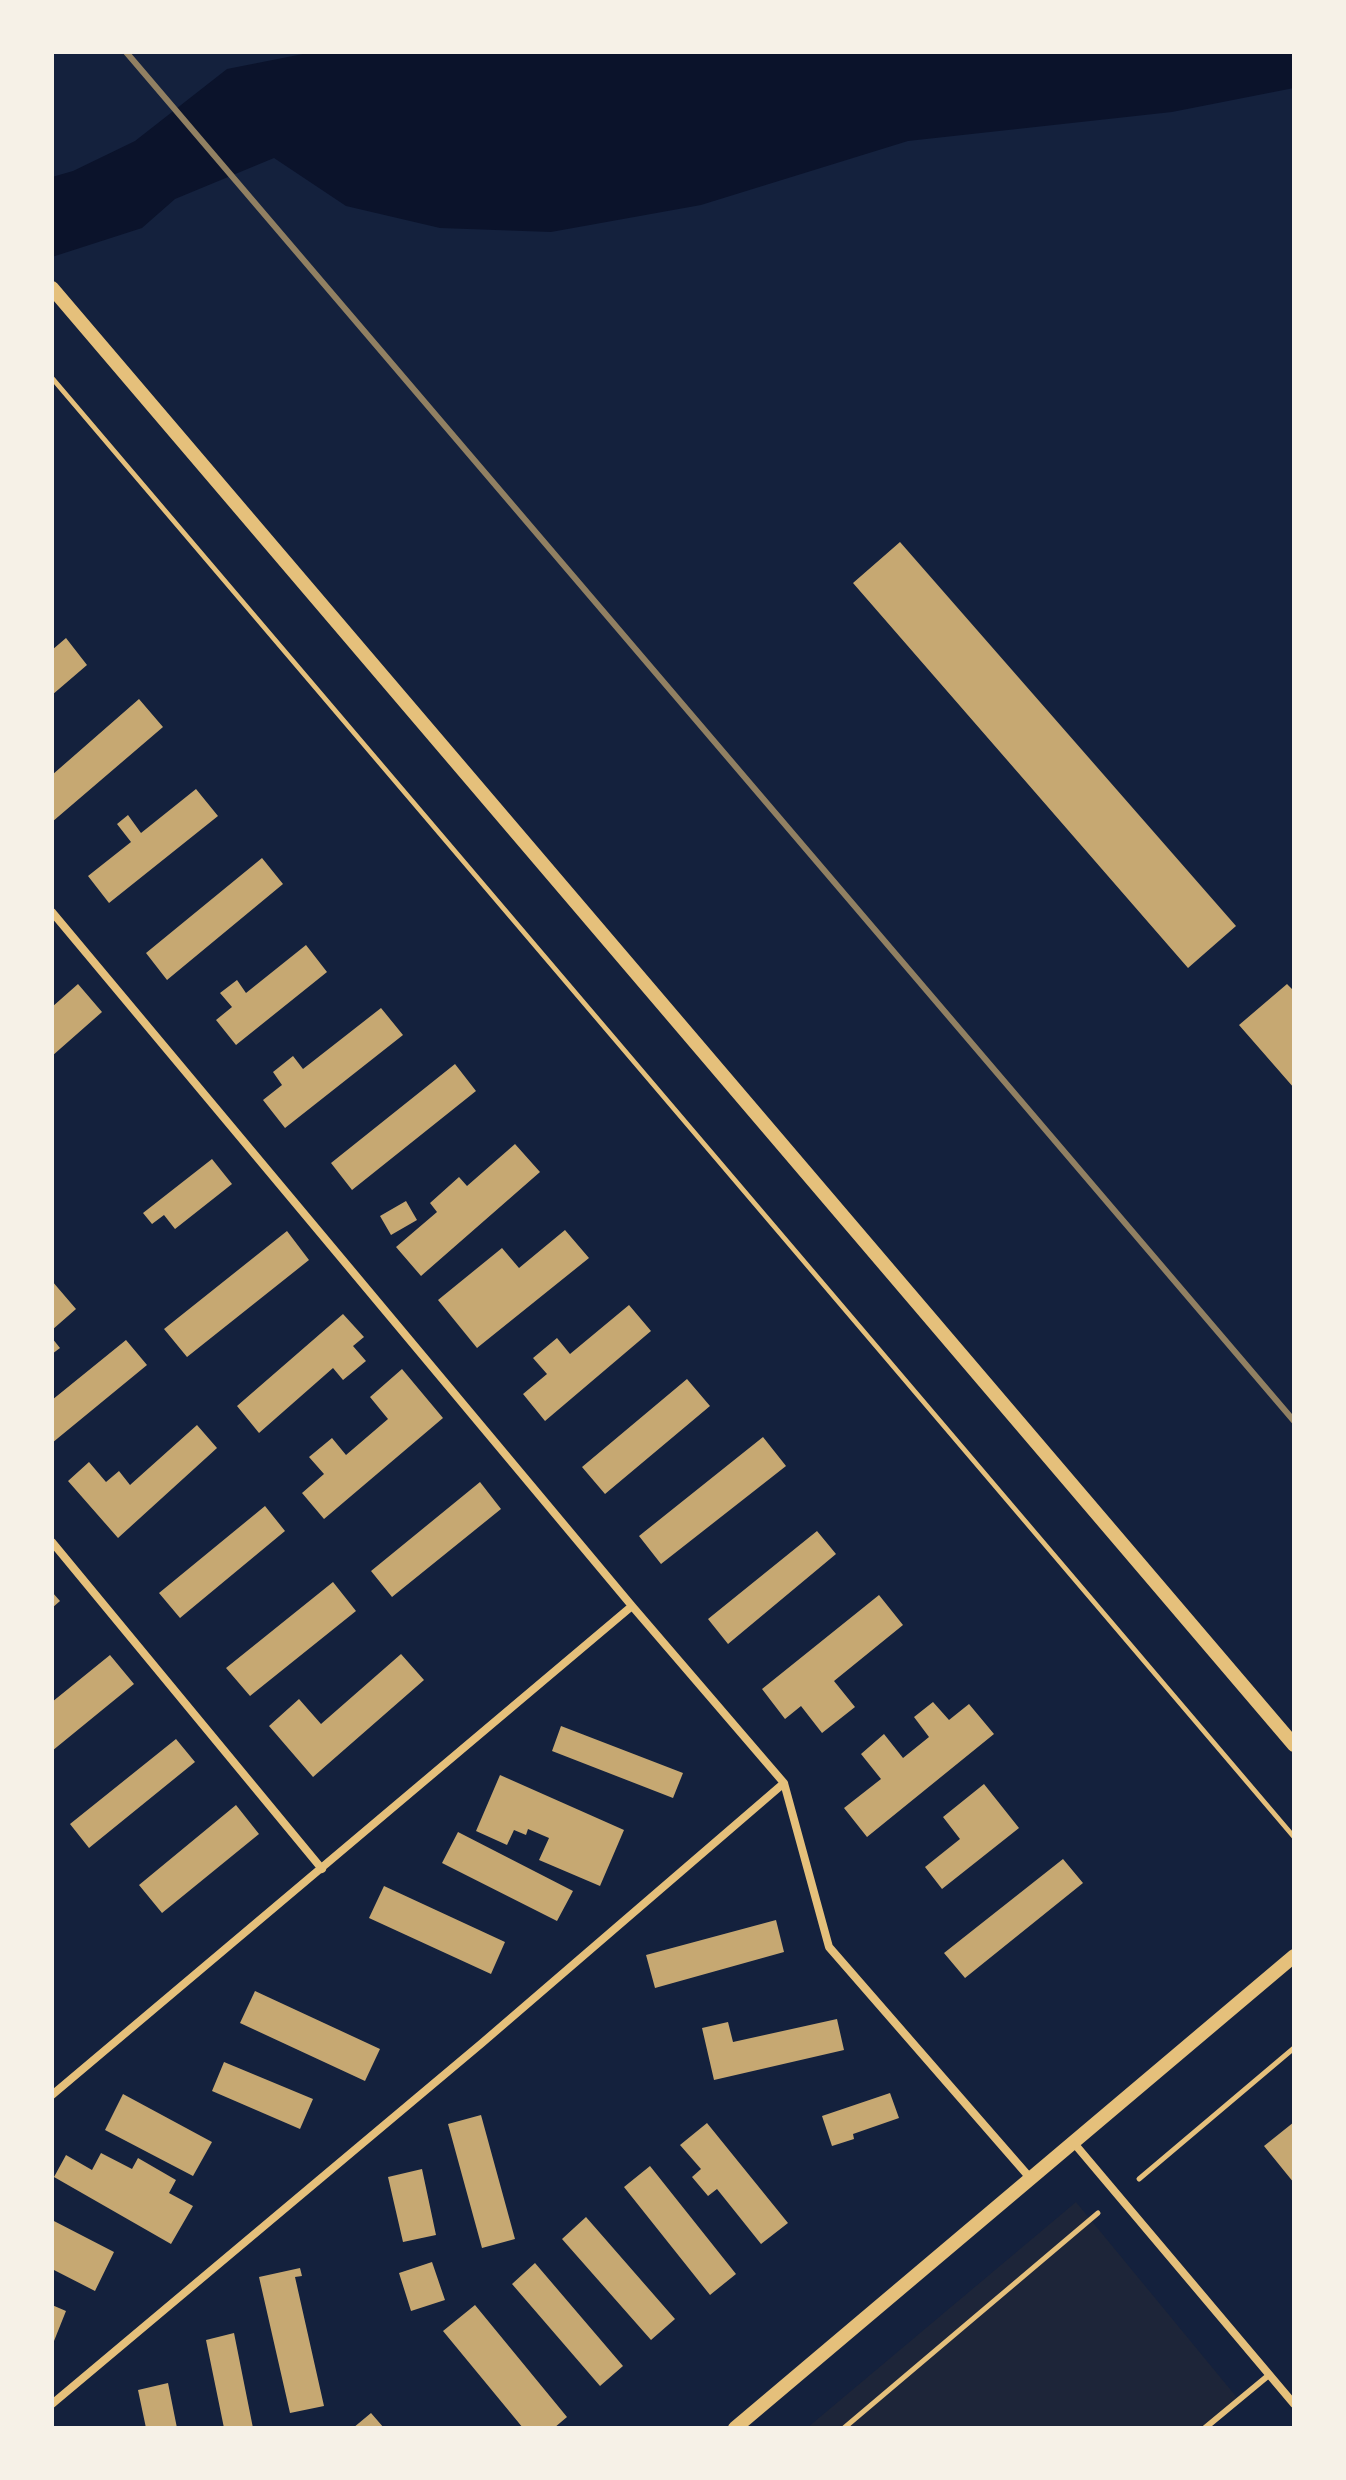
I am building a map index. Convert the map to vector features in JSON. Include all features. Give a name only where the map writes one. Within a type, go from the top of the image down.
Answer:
[{"type":"street","points":[[52,288],[1294,1745]]},
{"type":"street","points":[[52,912],[632,1606],[784,1783],[829,1947],[1031,2179]]},
{"type":"street","points":[[52,1542],[322,1869]]},
{"type":"street","points":[[52,2095],[632,1606]]},
{"type":"street","points":[[52,2404],[482,2043],[784,1783]]},
{"type":"street","points":[[735,2428],[1294,1956]]},
{"type":"street","points":[[1073,2142],[1294,2404]]},
{"type":"lane","points":[[1205,2428],[1269,2375]]},
{"type":"path","points":[[52,378],[1294,1837]]},
{"type":"path","points":[[844,2428],[1294,2048]]},
{"type":"shaded area","points":[[313,52],[1294,52],[1294,88],[1172,112],[908,141],[701,205],[551,232],[440,228],[346,206],[274,158],[175,199],[142,228],[52,257],[52,177],[73,171],[135,141],[227,69]]},
{"type":"shaded area","points":[[1076,2202],[1239,2400],[1205,2428],[807,2428]]},
{"type":"building","points":[[900,542],[1236,926],[1188,968],[853,583]]},
{"type":"building","points":[[66,638],[87,665],[52,695],[52,650]]},
{"type":"building","points":[[139,699],[163,727],[52,822],[52,775]]},
{"type":"building","points":[[196,789],[218,816],[109,903],[88,876],[131,842],[117,824],[128,815],[141,833]]},
{"type":"building","points":[[262,858],[283,884],[167,980],[146,953]]},
{"type":"building","points":[[306,945],[327,972],[236,1045],[216,1020],[232,1007],[220,993],[237,980],[246,993]]},
{"type":"building","points":[[78,984],[102,1012],[52,1056],[52,1007]]},
{"type":"building","points":[[1287,984],[1294,991],[1294,1088],[1239,1025]]},
{"type":"building","points":[[381,1008],[403,1035],[285,1128],[263,1100],[282,1085],[273,1072],[293,1056],[303,1069]]},
{"type":"building","points":[[455,1064],[476,1091],[352,1190],[331,1163]]},
{"type":"building","points":[[515,1144],[540,1172],[421,1276],[396,1247],[437,1212],[430,1203],[459,1177],[467,1186]]},
{"type":"building","points":[[212,1159],[232,1184],[175,1229],[164,1215],[152,1224],[143,1213]]},
{"type":"building","points":[[406,1201],[417,1220],[391,1235],[380,1216]]},
{"type":"building","points":[[565,1230],[589,1258],[477,1348],[438,1300],[502,1248],[519,1268]]},
{"type":"building","points":[[287,1231],[309,1260],[187,1357],[164,1329]]},
{"type":"building","points":[[52,1281],[76,1309],[52,1330]]},
{"type":"building","points":[[629,1305],[651,1331],[545,1421],[523,1394],[547,1374],[533,1358],[557,1338],[570,1354]]},
{"type":"building","points":[[343,1314],[364,1337],[353,1346],[366,1361],[343,1380],[333,1368],[259,1433],[237,1406]]},
{"type":"building","points":[[52,1338],[60,1348],[52,1354]]},
{"type":"building","points":[[126,1340],[147,1365],[52,1443],[52,1400]]},
{"type":"building","points":[[402,1369],[443,1418],[324,1519],[302,1493],[324,1474],[309,1457],[332,1438],[346,1455],[388,1419],[370,1397]]},
{"type":"building","points":[[687,1379],[710,1406],[605,1494],[582,1467]]},
{"type":"building","points":[[197,1425],[217,1448],[118,1538],[68,1481],[89,1462],[106,1482],[119,1471],[130,1485]]},
{"type":"building","points":[[763,1437],[786,1466],[661,1564],[639,1536]]},
{"type":"building","points":[[480,1482],[501,1509],[392,1597],[371,1571]]},
{"type":"building","points":[[265,1506],[285,1531],[180,1618],[159,1593]]},
{"type":"building","points":[[817,1531],[836,1554],[728,1644],[708,1619]]},
{"type":"building","points":[[333,1582],[356,1611],[250,1696],[226,1668]]},
{"type":"building","points":[[52,1592],[60,1601],[52,1608]]},
{"type":"building","points":[[879,1595],[903,1625],[834,1681],[855,1707],[822,1733],[801,1706],[785,1719],[762,1689]]},
{"type":"building","points":[[401,1654],[424,1680],[313,1777],[269,1726],[299,1699],[321,1724]]},
{"type":"building","points":[[110,1655],[134,1684],[52,1751],[52,1702]]},
{"type":"building","points":[[933,1702],[949,1720],[969,1704],[994,1734],[867,1837],[844,1808],[881,1779],[861,1754],[884,1734],[903,1758],[929,1737],[914,1717]]},
{"type":"building","points":[[561,1726],[683,1773],[673,1798],[552,1751]]},
{"type":"building","points":[[176,1739],[195,1762],[89,1848],[70,1824]]},
{"type":"building","points":[[500,1775],[624,1830],[600,1886],[539,1860],[549,1838],[528,1829],[526,1835],[514,1830],[507,1845],[476,1831]]},
{"type":"building","points":[[984,1784],[1019,1828],[942,1889],[925,1867],[960,1839],[943,1817]]},
{"type":"building","points":[[236,1805],[259,1834],[162,1913],[139,1885]]},
{"type":"building","points":[[458,1832],[573,1891],[557,1921],[442,1863]]},
{"type":"building","points":[[1063,1859],[1083,1883],[965,1978],[944,1953]]},
{"type":"building","points":[[384,1886],[505,1942],[491,1974],[369,1918]]},
{"type":"building","points":[[776,1920],[784,1952],[655,1988],[646,1955]]},
{"type":"building","points":[[255,1991],[380,2049],[365,2081],[240,2023]]},
{"type":"building","points":[[837,2019],[844,2050],[714,2080],[702,2028],[728,2022],[733,2042]]},
{"type":"building","points":[[224,2062],[313,2099],[300,2129],[212,2091]]},
{"type":"building","points":[[890,2093],[899,2118],[853,2134],[854,2139],[832,2146],[822,2116]]},
{"type":"building","points":[[123,2094],[212,2142],[193,2176],[105,2130]]},
{"type":"building","points":[[481,2115],[515,2239],[482,2248],[448,2124]]},
{"type":"building","points":[[1294,2122],[1294,2183],[1264,2146]]},
{"type":"building","points":[[707,2123],[788,2223],[761,2244],[717,2189],[708,2196],[692,2177],[701,2169],[680,2145]]},
{"type":"building","points":[[101,2153],[132,2169],[138,2158],[176,2180],[169,2193],[193,2206],[171,2244],[54,2177],[66,2155],[92,2170]]},
{"type":"building","points":[[650,2166],[736,2274],[710,2295],[624,2187]]},
{"type":"building","points":[[422,2169],[436,2235],[403,2242],[388,2177]]},
{"type":"building","points":[[586,2217],[675,2319],[651,2340],[562,2239]]},
{"type":"building","points":[[52,2220],[114,2252],[95,2291],[52,2269]]},
{"type":"building","points":[[432,2262],[445,2300],[411,2311],[399,2273]]},
{"type":"building","points":[[535,2263],[623,2366],[600,2386],[512,2284]]},
{"type":"building","points":[[300,2268],[302,2276],[295,2277],[324,2406],[290,2413],[259,2277]]},
{"type":"building","points":[[52,2305],[66,2311],[52,2346]]},
{"type":"building","points":[[475,2305],[567,2417],[554,2428],[523,2428],[443,2331]]},
{"type":"building","points":[[234,2333],[253,2428],[224,2428],[206,2340]]},
{"type":"building","points":[[168,2383],[177,2428],[146,2428],[138,2390]]},
{"type":"building","points":[[371,2413],[384,2428],[353,2428]]},
{"type":"railway","points":[[126,52],[1294,1421]]}]
